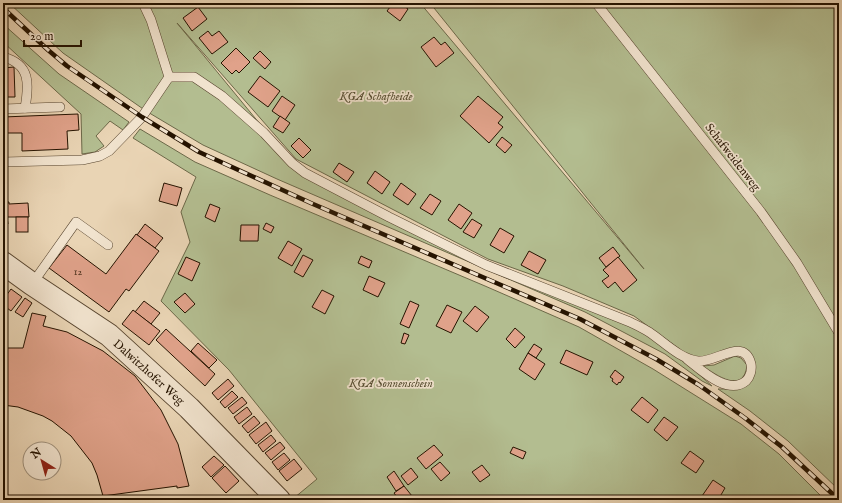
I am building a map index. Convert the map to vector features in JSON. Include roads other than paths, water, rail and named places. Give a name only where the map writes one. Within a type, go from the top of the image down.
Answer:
[{"type":"street","name":"Dalwitzhofer Weg","points":[[3,263],[109,335],[189,408],[279,500]]},
{"type":"lane","points":[[143,3],[151,20],[169,77]]},
{"type":"lane","name":"Schafweidenweg","points":[[596,3],[761,212],[797,263],[839,333]]},
{"type":"lane","points":[[3,57],[17,62],[25,73],[28,88],[25,108]]},
{"type":"lane","points":[[3,162],[82,160],[100,156],[109,151],[142,117],[169,77]]},
{"type":"lane","points":[[169,77],[194,77],[222,96],[264,133],[292,163],[305,173],[389,217],[486,265],[630,322],[648,332],[714,379],[732,386],[739,385],[746,381],[752,369],[749,359],[746,355],[739,351],[732,351],[706,361],[687,359]]},
{"type":"lane","points":[[3,109],[60,106]]},
{"type":"lane","points":[[32,284],[76,222],[108,245]]},
{"type":"railway","points":[[3,8],[67,66],[142,117],[199,152],[313,204],[580,319],[656,359],[699,385],[745,418],[782,447],[839,500]]},
{"type":"park label","name":"KGA Schafheide","points":[[376,96]]},
{"type":"park label","name":"KGA Sonnenschein","points":[[391,383]]}]
